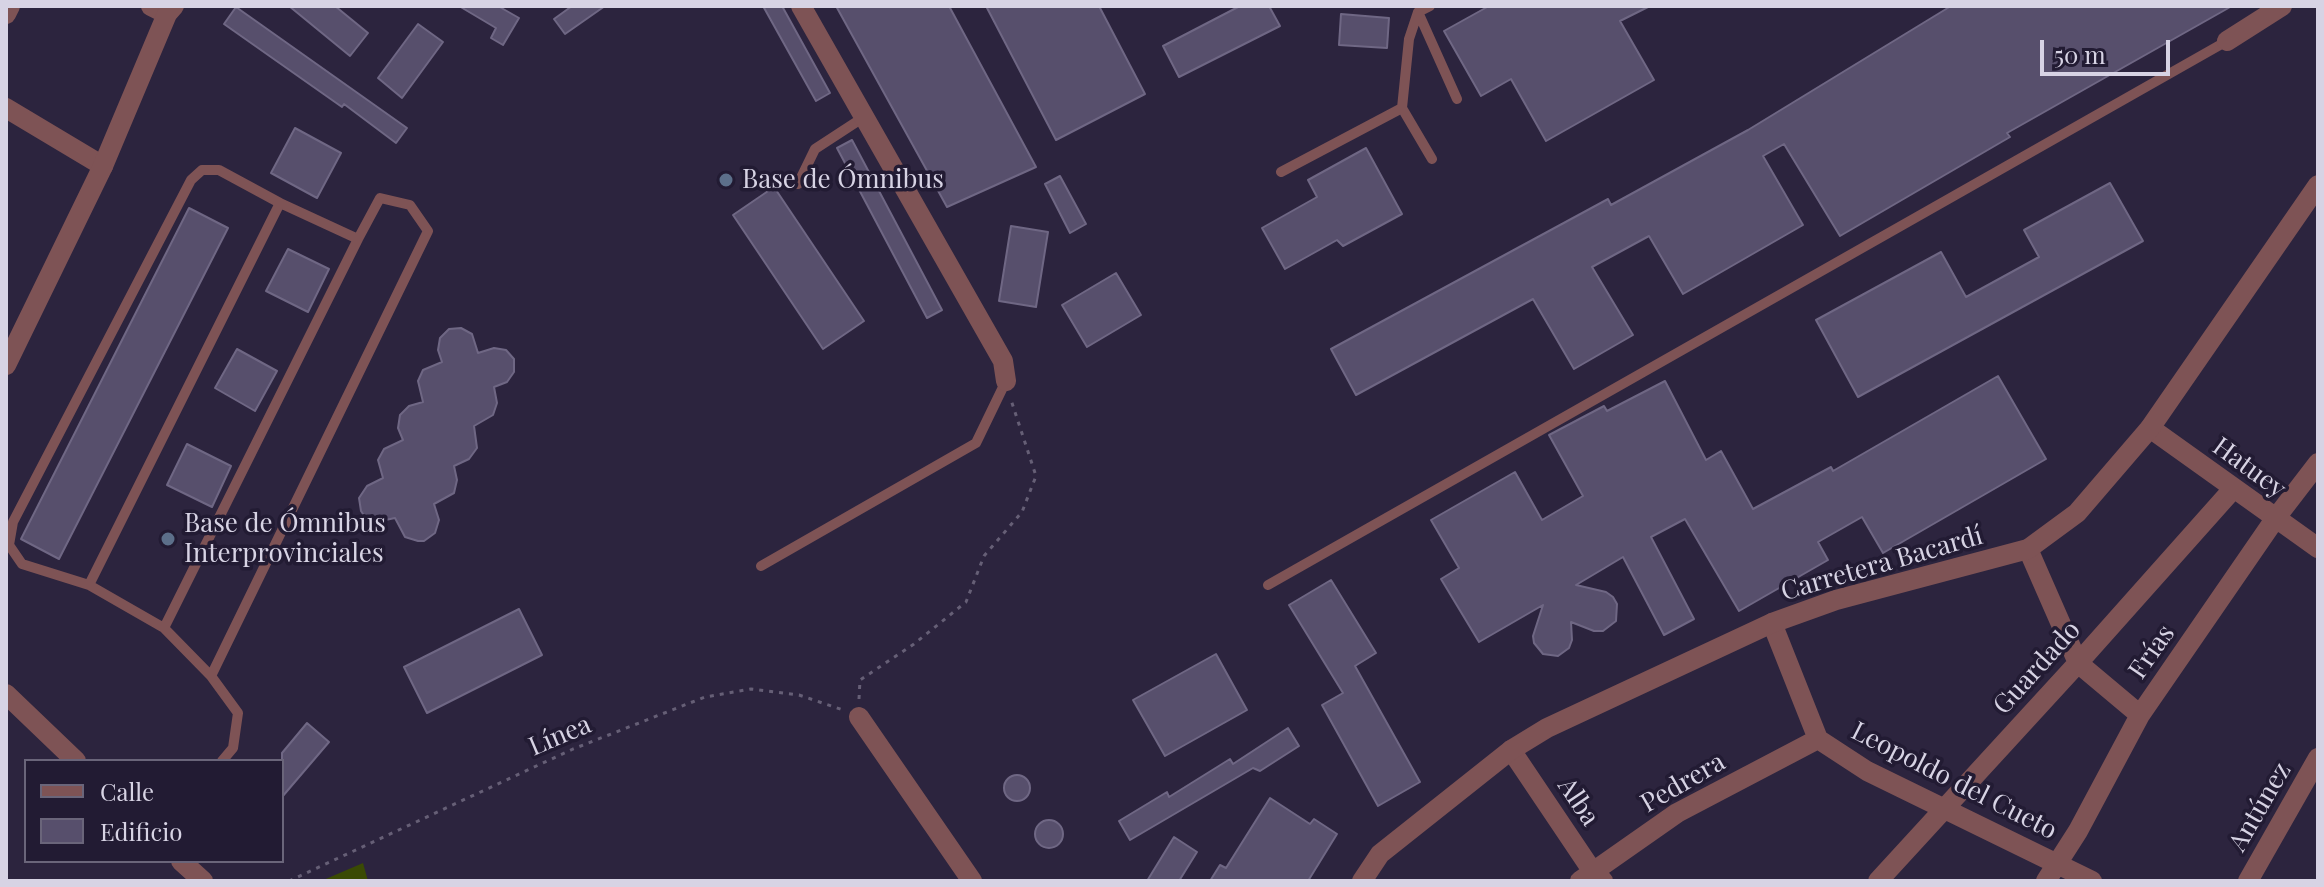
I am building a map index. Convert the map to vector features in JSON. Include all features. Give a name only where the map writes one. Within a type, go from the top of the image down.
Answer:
[{"type":"street","points":[[6,14],[10,6]]},
{"type":"street","points":[[801,6],[1003,361],[1006,381]]},
{"type":"street","points":[[2227,41],[2282,6]]},
{"type":"street","points":[[6,365],[103,166],[164,9]]},
{"type":"street","points":[[6,108],[103,166]]},
{"type":"street","name":"Carretera Bacardí","points":[[1362,881],[1380,854],[1511,750],[1547,728],[1772,623],[1836,600],[2028,549],[2077,513],[2150,428],[2318,185]]},
{"type":"street","name":"Hatuey","points":[[2150,428],[2318,548]]},
{"type":"street","name":"Frías","points":[[2046,881],[2140,715],[2275,519],[2318,463]]},
{"type":"street","name":"Guardado","points":[[1878,881],[2233,489]]},
{"type":"street","points":[[2028,549],[2078,663],[2140,715]]},
{"type":"street","name":"Leopoldo del Cueto","points":[[1772,623],[1818,739],[1867,771],[2092,881]]},
{"type":"street","points":[[6,694],[74,759]]},
{"type":"street","points":[[859,717],[972,881]]},
{"type":"street","name":"Pedrera","points":[[1592,878],[1677,813],[1818,739]]},
{"type":"street","name":"Alba","points":[[1511,750],[1592,878]]},
{"type":"street","name":"Antúnez","points":[[2248,881],[2318,758]]},
{"type":"street","points":[[183,863],[203,881]]},
{"type":"lane","points":[[1430,6],[1418,12],[1409,39],[1402,108],[1432,159]]},
{"type":"lane","points":[[1418,12],[1457,99]]},
{"type":"lane","points":[[1268,585],[2227,41]]},
{"type":"lane","points":[[1281,172],[1402,108]]},
{"type":"lane","points":[[798,184],[815,149],[864,117]]},
{"type":"lane","points":[[224,759],[233,748],[238,713],[211,676],[164,628],[89,585],[22,564],[9,545],[13,522],[191,180],[202,170],[219,170],[280,203],[358,239]]},
{"type":"lane","points":[[164,628],[380,198],[410,205],[428,231],[211,676]]},
{"type":"lane","points":[[89,585],[280,203]]},
{"type":"lane","points":[[761,566],[976,443],[1006,381]]},
{"type":"path","points":[[859,717],[860,680],[914,644],[966,602],[984,556],[1022,512],[1036,476],[1006,381]]},
{"type":"path","name":"Línea","points":[[289,881],[573,749],[705,697],[751,689],[799,695],[859,717]]},
{"type":"green space","points":[[363,863],[368,881],[321,881]]},
{"type":"building","points":[[289,6],[335,6],[368,33],[350,56]]},
{"type":"building","points":[[459,6],[498,6],[519,18],[503,45],[491,38],[496,28]]},
{"type":"building","points":[[572,6],[605,6],[565,34],[554,19]]},
{"type":"building","points":[[763,6],[782,6],[830,93],[816,101]]},
{"type":"building","points":[[836,6],[949,6],[1036,167],[947,207]]},
{"type":"building","points":[[986,6],[1099,6],[1145,94],[1056,140]]},
{"type":"building","points":[[1240,6],[1269,6],[1280,26],[1179,77],[1163,46]]},
{"type":"building","points":[[1489,6],[1650,6],[1620,21],[1654,80],[1546,141],[1511,79],[1481,96],[1444,31]]},
{"type":"building","points":[[1951,6],[2232,6],[2007,133],[2010,137],[1840,236],[1784,144],[1763,156],[1803,225],[1683,294],[1649,236],[1592,267],[1633,335],[1574,369],[1533,299],[1356,395],[1331,349],[1608,199],[1611,205],[1748,130]]},
{"type":"building","points":[[236,7],[407,128],[396,143],[344,104],[342,107],[224,24]]},
{"type":"building","points":[[1341,14],[1389,18],[1387,48],[1339,45]]},
{"type":"building","points":[[418,24],[443,42],[402,98],[378,78]]},
{"type":"building","points":[[295,128],[341,153],[317,198],[271,173]]},
{"type":"building","points":[[852,140],[942,310],[927,318],[837,148]]},
{"type":"building","points":[[1366,148],[1402,214],[1343,246],[1337,240],[1285,269],[1262,228],[1317,197],[1308,180]]},
{"type":"building","points":[[1060,176],[1086,224],[1070,233],[1045,184]]},
{"type":"building","points":[[2110,183],[2143,241],[1858,397],[1816,320],[1941,252],[1966,297],[2039,257],[2024,230]]},
{"type":"building","points":[[774,187],[864,321],[823,349],[733,215]]},
{"type":"building","points":[[189,208],[228,228],[59,559],[21,539]]},
{"type":"building","points":[[1011,226],[1048,232],[1036,307],[999,301]]},
{"type":"building","points":[[288,249],[329,269],[308,312],[266,291]]},
{"type":"building","points":[[1116,273],[1141,315],[1087,347],[1062,305]]},
{"type":"building","points":[[461,328],[472,334],[478,353],[494,348],[506,350],[514,359],[514,372],[507,382],[494,387],[497,403],[493,415],[474,426],[477,448],[469,459],[454,466],[457,480],[454,493],[434,504],[439,520],[435,533],[424,541],[418,541],[405,537],[395,518],[376,522],[365,517],[359,498],[367,486],[383,478],[378,460],[384,449],[403,440],[398,428],[400,415],[409,406],[423,402],[418,381],[423,370],[442,362],[438,350],[440,338],[449,329]]},
{"type":"building","points":[[237,349],[277,371],[255,411],[215,388]]},
{"type":"building","points":[[1998,376],[2046,459],[1883,553],[1862,517],[1818,542],[1828,560],[1739,611],[1685,519],[1651,537],[1694,619],[1664,635],[1623,557],[1576,585],[1606,592],[1613,597],[1617,604],[1616,621],[1603,631],[1594,631],[1571,622],[1569,648],[1558,656],[1543,654],[1534,643],[1533,636],[1543,605],[1479,642],[1441,579],[1459,568],[1431,520],[1515,472],[1542,520],[1583,496],[1549,435],[1604,406],[1607,411],[1665,381],[1706,460],[1721,451],[1753,509],[1831,467],[1833,471]]},
{"type":"building","points":[[187,444],[231,466],[212,507],[167,485]]},
{"type":"building","points":[[1331,580],[1376,653],[1355,666],[1420,782],[1378,806],[1322,705],[1343,693],[1289,605]]},
{"type":"building","points":[[519,609],[542,655],[427,713],[404,667]]},
{"type":"building","points":[[1216,654],[1247,710],[1165,756],[1133,700]]},
{"type":"building","points":[[307,723],[329,742],[284,795],[282,753]]},
{"type":"building","points":[[1288,728],[1299,746],[1260,771],[1253,768],[1130,840],[1119,821],[1167,792],[1169,797],[1230,759],[1233,764]]},
{"type":"building","points":[[1017,775],[1026,779],[1030,788],[1026,797],[1017,801],[1008,797],[1004,788],[1008,779]]},
{"type":"building","points":[[1270,798],[1310,824],[1314,819],[1337,834],[1308,881],[1210,881],[1220,865],[1226,868]]},
{"type":"building","points":[[1049,820],[1059,824],[1063,834],[1059,844],[1049,848],[1039,844],[1035,834],[1039,824]]},
{"type":"building","points":[[1174,837],[1197,852],[1179,881],[1147,881]]},
{"type":"place","name":"Base de Ómnibus","points":[[726,180]]},
{"type":"place","name":"Base de Ómnibus Interprovinciales","points":[[168,539]]}]
